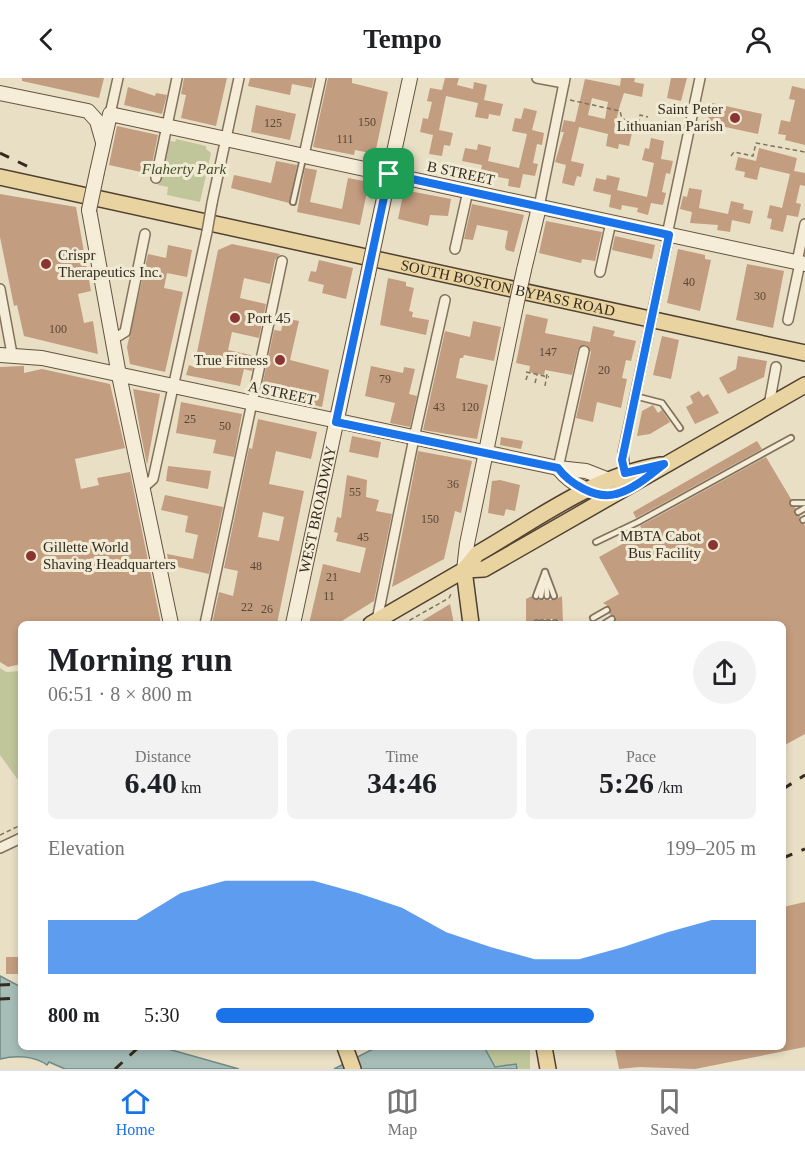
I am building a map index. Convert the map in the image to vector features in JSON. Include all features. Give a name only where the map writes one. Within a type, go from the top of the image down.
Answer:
[{"type":"main road","name":"WEST BROADWAY","points":[[294,621],[410,78]]},
{"type":"main road","points":[[0,93],[92,114],[101,130],[102,153]]},
{"type":"main road","name":"B STREET","points":[[110,114],[801,263]]},
{"type":"main road","points":[[110,114],[89,210],[112,340],[170,621]]},
{"type":"main road","name":"SOUTH BOSTON BYPASS ROAD","points":[[0,177],[805,353]]},
{"type":"main road","points":[[471,621],[464,570],[467,544],[516,306],[539,207]]},
{"type":"main road","name":"A STREET","points":[[6,355],[119,375],[558,468],[586,471],[609,480]]},
{"type":"main road","points":[[464,570],[484,569],[805,385]]},
{"type":"main road","points":[[376,621],[464,570],[477,554],[586,490],[625,473],[664,464]]},
{"type":"main road","name":"A STREET","points":[[558,468],[570,481],[586,490],[616,494]]},
{"type":"main road","points":[[346,1050],[353,1069]]},
{"type":"main road","points":[[545,1050],[548,1069]]},
{"type":"street","points":[[110,114],[118,78]]},
{"type":"street","points":[[156,178],[177,78]]},
{"type":"street","points":[[143,488],[153,479],[239,78]]},
{"type":"street","points":[[304,155],[321,78]]},
{"type":"street","points":[[537,78],[565,81],[539,207]]},
{"type":"street","points":[[625,473],[622,457],[700,78]]},
{"type":"street","points":[[455,249],[468,191]]},
{"type":"street","points":[[600,272],[611,222]]},
{"type":"street","points":[[788,320],[801,263],[805,224]]},
{"type":"street","points":[[112,340],[125,332],[145,234]]},
{"type":"street","points":[[206,621],[282,261]]},
{"type":"street","points":[[0,289],[6,355]]},
{"type":"street","points":[[374,621],[445,300]]},
{"type":"street","points":[[558,468],[584,351]]},
{"type":"street","points":[[770,405],[776,367]]},
{"type":"street","points":[[0,848],[18,839]]},
{"type":"lane","points":[[293,202],[304,155]]},
{"type":"lane","points":[[635,396],[662,403],[680,428]]},
{"type":"lane","points":[[596,542],[638,522],[791,438]]},
{"type":"lane","points":[[793,503],[805,502]]},
{"type":"lane","points":[[798,512],[805,508]]},
{"type":"lane","points":[[538,596],[544,572],[550,596]]},
{"type":"lane","points":[[593,618],[607,610]]},
{"type":"path","points":[[561,98],[620,111],[622,119],[639,122],[640,115],[648,117]]},
{"type":"path","points":[[731,156],[734,152],[753,156],[756,143],[805,152]]},
{"type":"path","points":[[526,380],[527,373],[548,376],[545,386]]},
{"type":"path","points":[[535,383],[537,374]]},
{"type":"path","points":[[0,835],[18,826]]},
{"type":"green space","name":"Flaherty Park","points":[[176,139],[206,146],[211,153],[200,202],[167,195],[168,187],[158,185],[167,140],[175,142]]},
{"type":"green space","points":[[0,668],[6,672],[18,671],[18,780],[0,755]]},
{"type":"green space","points":[[486,1050],[530,1050],[530,1069],[517,1069],[516,1064],[495,1067]]},
{"type":"water","points":[[0,976],[18,985],[18,1050],[172,1050],[239,1069],[65,1069],[49,1062],[47,1065],[25,1057],[0,1059]]},
{"type":"water","points":[[371,1050],[486,1050],[495,1067],[516,1064],[517,1069],[334,1069]]},
{"type":"building","points":[[22,78],[104,78],[99,98],[22,81]]},
{"type":"building","points":[[184,78],[227,78],[216,126],[181,118],[186,95],[181,94]]},
{"type":"building","points":[[250,78],[314,78],[312,88],[292,84],[290,95],[248,86]]},
{"type":"building","points":[[328,78],[352,78],[352,83],[388,92],[375,154],[355,150],[354,155],[313,147]]},
{"type":"building","points":[[445,78],[459,78],[457,85],[473,89],[474,82],[487,85],[484,100],[503,104],[500,116],[489,114],[488,119],[475,117],[478,103],[446,96],[439,130],[453,133],[450,146],[444,145],[442,156],[429,154],[433,135],[420,132],[423,118],[428,119],[432,102],[427,101],[430,88],[442,90]]},
{"type":"building","points":[[621,78],[635,78],[634,82],[644,84],[642,97],[624,93],[614,129],[632,133],[629,146],[619,144],[618,149],[606,146],[608,134],[579,127],[571,161],[584,164],[581,177],[577,176],[574,186],[562,183],[566,165],[555,162],[564,132],[561,132],[564,120],[575,122],[585,79],[620,86]],"holes":[[[592,98],[608,102],[605,119],[588,115]]]},
{"type":"building","points":[[671,78],[687,78],[681,101],[667,98]]},
{"type":"building","points":[[792,86],[805,89],[805,145],[785,140],[786,135],[778,134],[781,120],[790,122],[795,100],[789,99]]},
{"type":"building","points":[[128,87],[155,96],[156,93],[167,95],[162,114],[124,105]]},
{"type":"building","name":"Saint Peter Lithuanian Parish","points":[[712,103],[762,114],[758,134],[707,123]]},
{"type":"building","points":[[256,105],[296,114],[290,140],[251,132]]},
{"type":"building","points":[[524,108],[537,111],[532,130],[544,133],[542,145],[537,144],[533,163],[538,164],[535,176],[523,174],[520,188],[508,186],[509,179],[493,176],[491,181],[479,179],[482,165],[462,161],[465,148],[477,150],[478,144],[491,147],[488,161],[519,168],[527,134],[512,131],[515,118],[521,119]]},
{"type":"building","points":[[117,126],[158,135],[150,174],[109,165]]},
{"type":"building","points":[[651,138],[664,141],[661,159],[673,161],[670,174],[666,173],[662,192],[666,193],[663,205],[651,203],[648,215],[637,212],[638,208],[622,205],[621,210],[609,207],[611,195],[593,191],[596,178],[606,180],[607,175],[620,178],[617,190],[647,197],[654,163],[642,160],[645,148],[649,149]]},
{"type":"building","points":[[759,148],[797,158],[794,171],[805,173],[805,186],[800,185],[796,203],[801,204],[798,217],[787,215],[783,232],[770,229],[772,219],[767,218],[770,205],[782,208],[790,174],[760,167],[757,180],[744,177],[745,172],[735,170],[738,157],[756,161]]},
{"type":"building","points":[[276,161],[297,165],[289,203],[231,188],[234,175],[271,183]]},
{"type":"building","points":[[305,168],[317,170],[310,202],[342,209],[348,178],[369,182],[360,225],[297,212]]},
{"type":"building","points":[[689,188],[702,190],[699,208],[728,214],[731,201],[744,204],[743,209],[753,211],[750,224],[732,220],[730,232],[717,230],[718,225],[690,223],[692,212],[680,209],[683,196],[687,197]]},
{"type":"building","points":[[404,190],[451,199],[448,216],[430,215],[428,226],[398,219]]},
{"type":"building","name":"Crispr Therapeutics Inc.","points":[[0,194],[76,207],[91,291],[78,294],[84,323],[93,321],[98,354],[24,336],[17,305],[14,306],[0,237]]},
{"type":"building","points":[[472,204],[524,215],[514,252],[506,250],[505,247],[508,231],[477,225],[473,240],[464,239]]},
{"type":"building","points":[[546,221],[602,232],[595,261],[582,259],[581,263],[539,253]]},
{"type":"building","points":[[615,236],[655,245],[652,259],[612,250]]},
{"type":"building","name":"Port 45","points":[[232,244],[280,254],[275,260],[270,284],[244,278],[240,298],[266,304],[259,338],[232,332],[228,350],[255,356],[252,371],[244,369],[240,386],[186,375],[189,365],[194,367],[218,250]]},
{"type":"building","points":[[168,245],[192,250],[187,277],[167,273],[164,288],[183,292],[165,372],[130,364],[127,347],[148,254],[166,258]]},
{"type":"building","points":[[678,249],[705,255],[705,259],[711,260],[700,311],[667,303]]},
{"type":"building","points":[[319,260],[353,268],[346,299],[322,293],[324,285],[308,281],[311,271],[316,272]]},
{"type":"building","points":[[747,264],[784,271],[773,328],[736,320]]},
{"type":"building","points":[[388,278],[406,282],[406,286],[414,288],[409,311],[413,312],[412,317],[429,320],[426,335],[380,325]]},
{"type":"building","points":[[526,314],[548,319],[545,333],[590,342],[593,326],[615,331],[613,336],[636,341],[631,361],[626,360],[622,378],[627,379],[621,408],[597,402],[593,422],[576,418],[591,352],[586,345],[578,349],[572,375],[545,370],[544,375],[537,374],[529,372],[530,366],[516,363]]},
{"type":"building","points":[[284,318],[299,321],[290,360],[329,370],[322,407],[261,391],[274,330],[281,331]]},
{"type":"building","points":[[473,321],[501,327],[494,361],[464,355],[460,358],[456,378],[488,385],[477,439],[423,430],[445,331],[470,337]]},
{"type":"building","points":[[662,336],[679,340],[671,379],[653,375]]},
{"type":"building","points":[[738,356],[767,361],[764,377],[728,394],[719,378],[736,369]]},
{"type":"building","points":[[24,366],[24,373],[42,369],[110,384],[125,448],[75,459],[81,489],[99,485],[97,478],[130,472],[160,621],[18,621],[18,665],[8,667],[0,662],[0,367]]},
{"type":"building","points":[[371,366],[403,373],[404,367],[415,369],[409,394],[417,396],[410,427],[390,423],[395,403],[365,396]]},
{"type":"building","points":[[133,389],[160,394],[147,465],[141,435]]},
{"type":"building","points":[[699,391],[703,397],[708,394],[719,413],[695,424],[686,407],[693,403],[690,396]]},
{"type":"building","points":[[181,402],[242,414],[234,457],[213,453],[216,440],[176,433]]},
{"type":"building","points":[[653,405],[658,413],[662,410],[670,422],[650,434],[637,436],[642,411]]},
{"type":"building","points":[[258,419],[317,432],[311,459],[276,451],[269,484],[304,491],[278,621],[213,621],[219,592],[233,596],[238,571],[224,568],[249,448],[252,449]],"holes":[[[263,512],[284,517],[279,541],[258,537]]]},
{"type":"building","points":[[352,436],[381,442],[378,458],[349,452]]},
{"type":"building","points":[[501,437],[523,441],[521,449],[500,445]]},
{"type":"building","points":[[757,441],[762,449],[636,518],[633,512]]},
{"type":"building","points":[[418,451],[472,461],[461,513],[455,511],[444,559],[392,587]]},
{"type":"building","name":"MBTA Cabot Bus Facility","points":[[766,457],[791,499],[789,505],[796,508],[794,514],[800,516],[799,522],[805,525],[805,734],[786,744],[786,621],[615,621],[616,617],[609,614],[611,608],[603,603],[619,594],[599,557],[644,532],[640,526]]},
{"type":"building","points":[[168,466],[211,471],[208,489],[166,481]]},
{"type":"building","points":[[347,475],[367,480],[366,497],[379,500],[376,511],[392,514],[374,601],[342,621],[310,621],[323,564],[360,573],[366,548],[336,541],[338,533],[334,532],[337,517],[341,518]]},
{"type":"building","points":[[500,480],[520,485],[515,511],[506,509],[504,516],[488,513],[492,481]]},
{"type":"building","points":[[165,495],[223,507],[209,574],[169,565],[167,554],[193,559],[198,535],[185,532],[188,516],[161,510]]},
{"type":"building","points":[[532,596],[535,600],[554,600],[562,596],[563,621],[536,619],[526,621],[526,599]]},
{"type":"building","points":[[450,604],[453,621],[422,621]]},
{"type":"building","points":[[805,902],[805,1047],[695,1069],[639,1067],[619,1069],[615,1050],[786,1050],[786,906]]},
{"type":"building","points":[[6,957],[18,957],[18,974],[6,974]]},
{"type":"railway","points":[[0,153],[33,169]]},
{"type":"railway","points":[[786,787],[805,775]]},
{"type":"railway","points":[[786,857],[805,849]]},
{"type":"railway","points":[[0,985],[18,984]]},
{"type":"railway","points":[[0,999],[18,998]]},
{"type":"railway","points":[[115,1069],[136,1050]]},
{"type":"place","name":"Saint Peter Lithuanian Parish","points":[[735,118]]},
{"type":"place","name":"Crispr Therapeutics Inc.","points":[[46,264]]},
{"type":"place","name":"Port 45","points":[[235,318]]},
{"type":"place","name":"True Fitness","points":[[280,360]]},
{"type":"place","name":"MBTA Cabot Bus Facility","points":[[713,545]]},
{"type":"place","name":"Gillette World Shaving Headquarters","points":[[31,556]]},
{"type":"route","points":[[389,174],[669,235],[622,460],[625,473],[664,464],[642,480],[616,494],[602,494],[586,490],[575,484],[558,468],[336,422],[389,174]]}]
